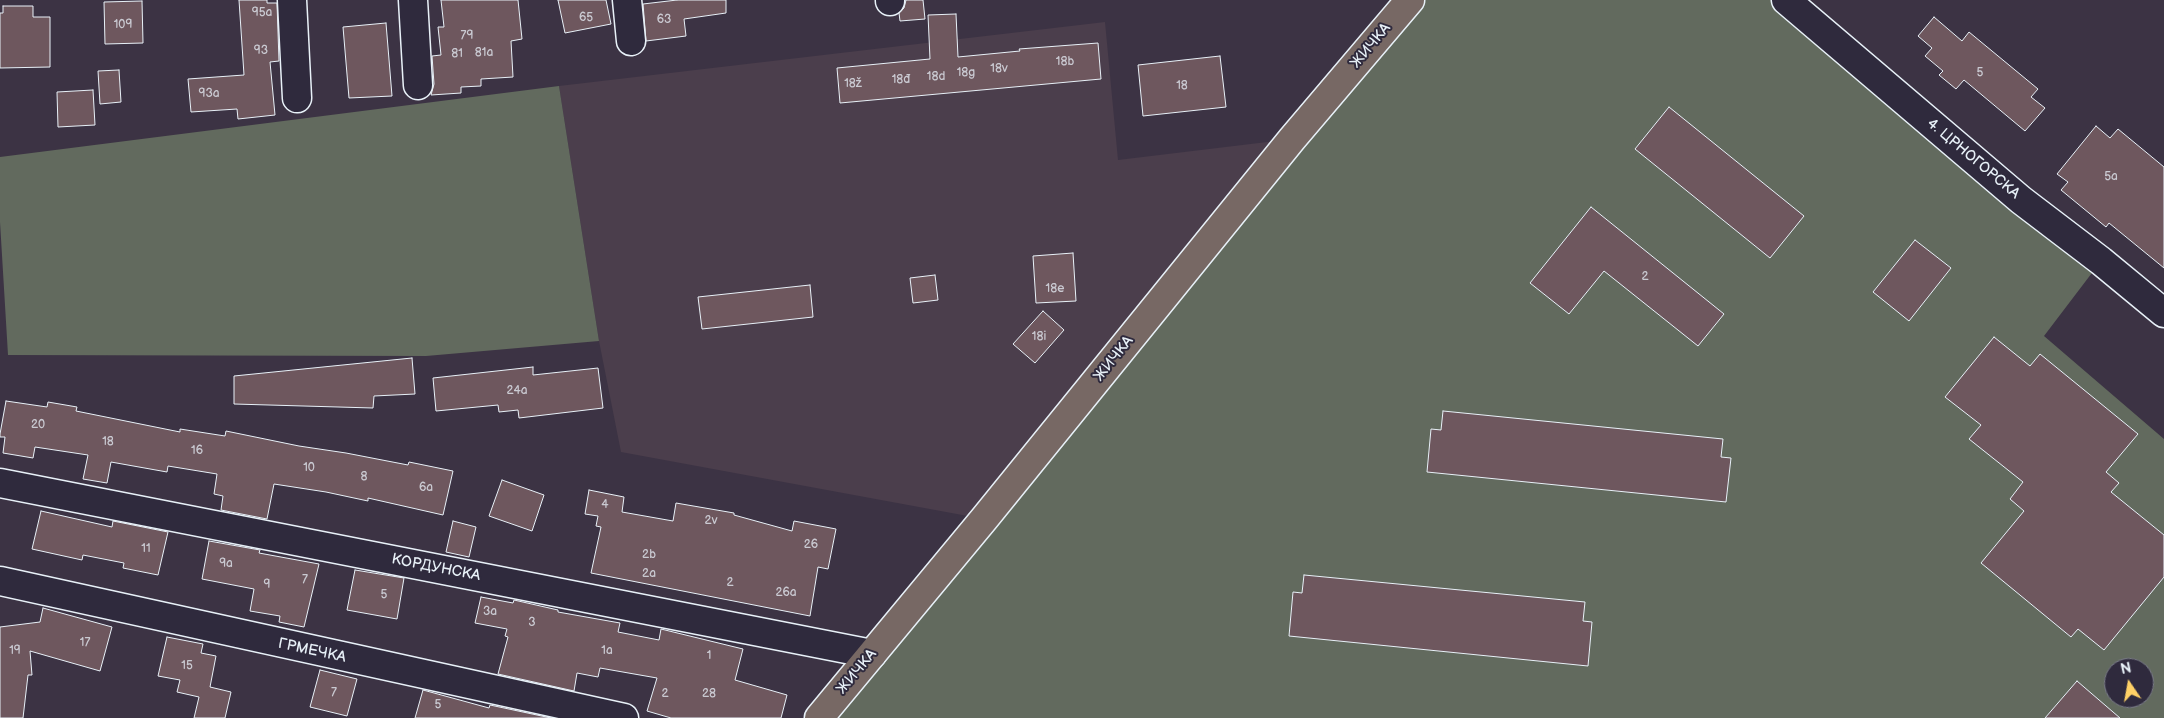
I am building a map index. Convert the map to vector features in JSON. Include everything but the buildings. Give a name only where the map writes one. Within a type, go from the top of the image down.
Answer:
[{"type":"main road","name":"ЖИЧКА","points":[[818,718],[1292,139],[1410,0]]},
{"type":"street","points":[[292,0],[297,98]]},
{"type":"street","points":[[413,0],[418,85]]},
{"type":"street","points":[[627,0],[631,41]]},
{"type":"street","name":"4. ЦРНОГОРСКА","points":[[1786,0],[2021,200],[2101,261],[2164,313]]},
{"type":"street","name":"КОРДУНСКА","points":[[0,483],[872,654]]},
{"type":"street","name":"ГРМЕЧКА","points":[[0,581],[624,718]]},
{"type":"shaded area","points":[[1410,0],[1786,0],[2101,261],[2044,336],[2164,439],[2164,718],[819,718]]},
{"type":"shaded area","points":[[1105,22],[1118,160],[1292,139],[984,519],[621,452],[599,341],[559,86]]},
{"type":"shaded area","points":[[559,86],[599,341],[426,356],[8,355],[0,222],[0,157]]}]
